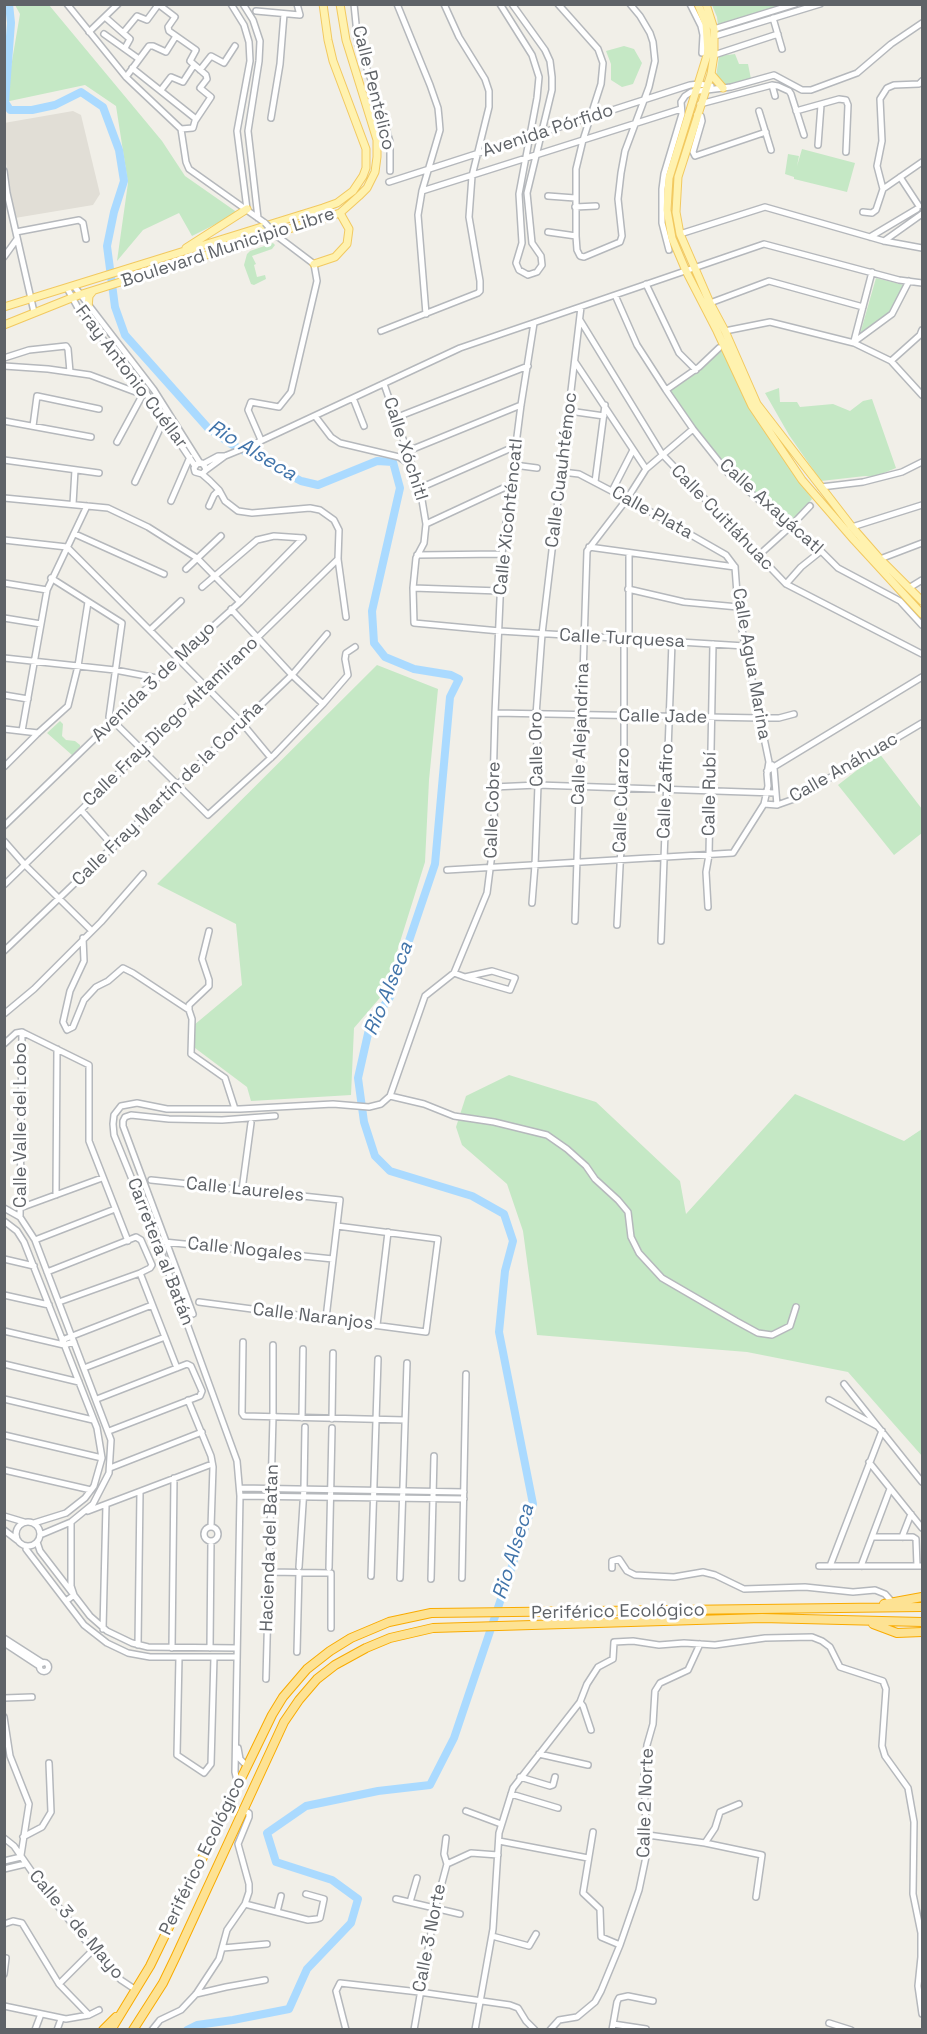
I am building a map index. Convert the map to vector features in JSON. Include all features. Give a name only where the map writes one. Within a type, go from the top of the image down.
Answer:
[{"type":"highway","points":[[854,1608],[922,1598]]},
{"type":"highway","name":"Periférico Ecológico","points":[[111,2030],[150,1966],[263,1732],[283,1697],[307,1668],[330,1651],[363,1632],[398,1620],[431,1613],[922,1607]]},
{"type":"highway","name":"Periférico Ecológico","points":[[136,2027],[176,1956],[284,1722],[299,1700],[326,1672],[366,1648],[390,1638],[433,1628],[762,1618],[922,1622]]},
{"type":"highway","points":[[867,1622],[897,1633],[922,1632]]},
{"type":"highway","points":[[103,2030],[125,2008]]},
{"type":"main road","name":"Boulevard Municipio Libre","points":[[4,307],[337,203],[353,190],[366,168],[366,149],[333,61],[327,40],[323,4]]},
{"type":"main road","name":"Boulevard Municipio Libre","points":[[4,325],[75,296],[340,213],[359,196],[372,178],[378,149],[346,40],[340,4]]},
{"type":"main road","points":[[698,4],[708,35],[707,58],[702,88],[672,167],[668,192],[670,231],[686,271],[752,406],[802,480],[922,614]]},
{"type":"main road","points":[[702,88],[711,74],[714,55],[715,33],[706,4]]},
{"type":"main road","points":[[711,74],[720,88]]},
{"type":"main road","points":[[693,113],[676,190],[676,212],[680,234],[757,404],[852,527],[922,601]]},
{"type":"main road","points":[[178,254],[247,209]]},
{"type":"main road","points":[[314,264],[335,257],[347,244],[349,229],[340,213]]},
{"type":"main road","points":[[88,308],[89,297],[94,290]]},
{"type":"street","points":[[67,4],[126,77],[181,129],[189,169],[247,209],[277,236],[314,264],[317,281],[291,392],[279,406],[251,402],[248,410],[261,440]]},
{"type":"street","points":[[89,32],[118,4]]},
{"type":"street","points":[[231,4],[244,25],[249,42],[250,61],[237,131],[247,209]]},
{"type":"street","points":[[243,4],[260,40],[248,131],[258,218]]},
{"type":"street","points":[[250,15],[256,8],[300,15],[297,4]]},
{"type":"street","name":"Calle Pentélico","points":[[354,4],[358,44],[390,142],[390,171]]},
{"type":"street","points":[[397,4],[438,108],[440,130],[422,192],[418,215],[426,314]]},
{"type":"street","points":[[381,331],[480,291],[469,217],[472,176],[489,107],[487,85],[459,37],[444,4]]},
{"type":"street","points":[[500,4],[526,43],[539,77],[519,194],[522,243],[516,263],[519,270],[528,274],[537,272],[542,265],[541,256],[532,243],[527,194],[552,90],[552,77],[550,61],[534,33],[512,4]]},
{"type":"street","points":[[558,4],[593,43],[601,56],[603,69],[601,84],[576,169],[577,250],[580,256],[584,257],[620,242],[622,236],[618,199],[621,173],[634,124],[653,73],[655,53],[650,33],[630,4]]},
{"type":"street","points":[[690,4],[701,26],[702,53]]},
{"type":"street","points":[[715,33],[795,4]]},
{"type":"street","points":[[724,30],[820,4]]},
{"type":"street","points":[[123,33],[137,16],[148,19],[160,6],[175,16],[168,29],[196,50],[190,61],[207,77],[200,88],[211,97],[196,118],[193,128],[181,129]]},
{"type":"street","points":[[271,118],[278,79],[284,14]]},
{"type":"street","points":[[105,17],[130,40],[125,48]]},
{"type":"street","points":[[773,18],[782,49]]},
{"type":"street","name":"Avenida Pórfido","points":[[389,182],[690,85],[720,88],[774,75],[802,90],[811,90],[857,73],[891,44],[922,23]]},
{"type":"street","points":[[104,34],[139,59]]},
{"type":"street","points":[[714,55],[778,34]]},
{"type":"street","points":[[126,77],[151,45],[166,52],[176,36]]},
{"type":"street","points":[[200,70],[211,56],[224,63],[235,45]]},
{"type":"street","points":[[535,63],[550,61]]},
{"type":"street","points":[[161,90],[171,76],[183,82],[194,65]]},
{"type":"street","points":[[132,69],[196,118]]},
{"type":"street","points":[[539,77],[552,77]]},
{"type":"street","points":[[862,212],[875,212],[882,189],[877,166],[882,141],[880,99],[887,88],[894,85],[919,84],[922,81]]},
{"type":"street","points":[[144,95],[152,83]]},
{"type":"street","points":[[772,85],[775,96]]},
{"type":"street","points":[[697,103],[772,85],[778,86],[789,91],[804,135]]},
{"type":"street","points":[[669,250],[662,223],[664,174],[682,116],[681,102],[685,96],[702,88]]},
{"type":"street","points":[[796,111],[839,99],[846,100],[848,105],[846,152]]},
{"type":"street","points":[[819,146],[820,105]]},
{"type":"street","name":"Avenida Pórfido","points":[[422,192],[681,109]]},
{"type":"street","points":[[759,111],[771,150]]},
{"type":"street","points":[[693,113],[701,116],[702,121],[693,152],[695,156],[766,132]]},
{"type":"street","points":[[237,131],[248,131]]},
{"type":"street","points":[[882,189],[922,162]]},
{"type":"street","points":[[4,171],[34,312]]},
{"type":"street","points":[[900,177],[921,206]]},
{"type":"street","points":[[548,196],[575,198]]},
{"type":"street","points":[[575,207],[596,206]]},
{"type":"street","points":[[870,237],[921,206]]},
{"type":"street","points":[[884,241],[922,214],[917,212],[921,206]]},
{"type":"street","points":[[680,234],[765,207],[884,241],[922,248]]},
{"type":"street","points":[[4,218],[14,224]]},
{"type":"street","points":[[4,257],[16,235],[79,220],[83,222],[86,239]]},
{"type":"street","points":[[548,232],[576,236]]},
{"type":"street","points":[[201,468],[218,456],[232,454],[460,348],[764,243],[922,283]]},
{"type":"street","points":[[854,342],[872,272]]},
{"type":"street","points":[[710,303],[769,281],[863,308]]},
{"type":"street","points":[[854,342],[892,314],[909,281]]},
{"type":"street","points":[[646,284],[679,354],[696,370]]},
{"type":"street","name":"Fray Antonio Cuéllar","points":[[70,287],[143,393],[190,457],[232,508],[244,513],[310,508],[320,510],[334,520],[339,530],[339,560],[346,617]]},
{"type":"street","name":"Calle Axayácatl","points":[[615,295],[637,345],[693,429],[728,473],[838,568],[900,601],[922,625]]},
{"type":"street","name":"Fray Antonio Cuéllar","points":[[75,296],[88,308],[154,390],[201,468]]},
{"type":"street","name":"Calle Cuauhtémoc","points":[[542,634],[581,306]]},
{"type":"street","name":"Calle Cuitláhuac","points":[[580,319],[662,454],[786,584],[922,654]]},
{"type":"street","points":[[725,331],[770,322],[854,342],[891,361],[921,390]]},
{"type":"street","name":"Calle Xicohténcatl","points":[[495,713],[502,554],[534,323]]},
{"type":"street","points":[[891,361],[920,335],[922,330]]},
{"type":"street","points":[[4,358],[29,350],[66,346],[70,372]]},
{"type":"street","points":[[666,390],[696,370],[719,348]]},
{"type":"street","points":[[575,362],[645,469]]},
{"type":"street","points":[[4,366],[90,375],[143,393],[117,442]]},
{"type":"street","points":[[396,418],[528,366]]},
{"type":"street","name":"Calle Xóchitl","points":[[384,384],[420,488],[426,524],[424,543],[417,555],[413,588],[414,621]]},
{"type":"street","points":[[33,426],[37,396],[99,409]]},
{"type":"street","points":[[353,398],[364,426]]},
{"type":"street","points":[[408,451],[521,405]]},
{"type":"street","points":[[595,482],[605,405]]},
{"type":"street","points":[[569,411],[604,416]]},
{"type":"street","points":[[315,416],[331,437],[340,443],[399,457],[412,466]]},
{"type":"street","points":[[135,482],[164,420]]},
{"type":"street","points":[[4,421],[91,437]]},
{"type":"street","points":[[693,429],[645,469],[627,499],[589,547],[735,567]]},
{"type":"street","points":[[420,488],[516,446]]},
{"type":"street","points":[[612,491],[633,450]]},
{"type":"street","points":[[171,501],[190,457]]},
{"type":"street","points":[[4,460],[99,473]]},
{"type":"street","points":[[821,487],[863,482],[902,472],[922,462]]},
{"type":"street","points":[[514,465],[537,468]]},
{"type":"street","points":[[73,504],[75,470]]},
{"type":"street","name":"Calle Plata","points":[[562,472],[579,474],[627,499],[726,555],[735,567]]},
{"type":"street","points":[[426,524],[512,484]]},
{"type":"street","points":[[209,506],[219,490]]},
{"type":"street","points":[[4,498],[108,508],[157,532],[197,558],[240,602]]},
{"type":"street","points":[[852,527],[922,505]]},
{"type":"street","points":[[22,731],[47,590],[87,506]]},
{"type":"street","points":[[759,555],[810,506]]},
{"type":"street","points":[[75,534],[164,574]]},
{"type":"street","points":[[186,569],[221,536]]},
{"type":"street","name":"Avenida 3 de Mayo","points":[[4,826],[178,658],[240,602],[303,538],[274,536],[257,540],[215,575]]},
{"type":"street","points":[[4,540],[68,548],[242,723],[271,758]]},
{"type":"street","points":[[880,559],[922,543]]},
{"type":"street","name":"Calle Alejandrina","points":[[575,921],[586,554],[589,547]]},
{"type":"street","points":[[786,584],[801,567],[821,551]]},
{"type":"street","name":"Calle Cuarzo","points":[[617,925],[624,788],[629,553]]},
{"type":"street","points":[[417,555],[502,554]]},
{"type":"street","name":"Calle Fray Diego Altamirano","points":[[4,885],[339,560]]},
{"type":"street","name":"Calle Agua Marina","points":[[709,855],[733,853],[764,804],[767,792],[769,762],[738,607],[735,567]]},
{"type":"street","points":[[202,587],[215,575]]},
{"type":"street","points":[[51,578],[122,623],[109,717],[208,815],[271,758],[323,704],[348,675],[346,653],[355,647]]},
{"type":"street","points":[[909,588],[922,580]]},
{"type":"street","points":[[4,583],[47,590]]},
{"type":"street","points":[[413,588],[500,591]]},
{"type":"street","points":[[628,589],[684,602],[738,607]]},
{"type":"street","points":[[150,630],[181,601]]},
{"type":"street","points":[[4,767],[68,706],[78,666],[88,602]]},
{"type":"street","points":[[231,609],[292,675],[323,704]]},
{"type":"street","points":[[4,618],[41,624]]},
{"type":"street","name":"Calle Turquesa","points":[[414,621],[416,625],[500,632],[745,646]]},
{"type":"street","name":"Calle Fray Martín de la Coruña","points":[[4,951],[292,675],[327,634]]},
{"type":"street","name":"Calle Oro","points":[[532,903],[536,865],[538,786],[536,714],[542,634]]},
{"type":"street","name":"Calle Zafiro","points":[[660,941],[672,642]]},
{"type":"street","name":"Calle Rubí","points":[[708,907],[706,872],[709,855],[713,644]]},
{"type":"street","points":[[4,658],[115,670],[157,678]]},
{"type":"street","points":[[767,771],[922,677]]},
{"type":"street","points":[[4,695],[28,699]]},
{"type":"street","name":"Calle Jade","points":[[495,713],[712,718],[779,718],[794,714]]},
{"type":"street","name":"Calle Cobre","points":[[454,974],[487,893],[491,868],[495,830],[493,787],[495,713]]},
{"type":"street","name":"Calle Anáhuac","points":[[764,804],[777,805],[794,799],[922,723]]},
{"type":"street","points":[[4,729],[38,733]]},
{"type":"street","name":"Calle Agua Marina","points":[[769,762],[774,768]]},
{"type":"street","points":[[774,768],[777,805]]},
{"type":"street","points":[[493,787],[538,786],[775,793]]},
{"type":"street","points":[[81,810],[114,847]]},
{"type":"street","points":[[4,841],[91,930]]},
{"type":"street","points":[[447,870],[709,855]]},
{"type":"street","points":[[4,1014],[101,922],[143,874]]},
{"type":"street","points":[[209,931],[202,958],[209,986],[189,1005],[192,1019],[191,1054],[225,1078],[235,1110]]},
{"type":"street","points":[[83,938],[84,962],[70,992],[63,1022],[67,1030],[73,1027],[84,1000],[96,987],[108,981],[123,968],[189,1010]]},
{"type":"street","points":[[465,977],[492,971],[515,978],[510,990],[454,974],[425,996],[390,1096],[424,1104],[454,1116],[494,1122],[547,1135],[567,1149],[628,1212],[631,1237],[639,1253],[662,1278],[758,1333],[772,1335],[790,1326],[796,1307]]},
{"type":"street","points":[[4,1044],[16,1033],[22,1032],[89,1065],[89,1141],[128,1241]]},
{"type":"street","name":"Calle Valle del Lobo","points":[[20,1217],[22,1032]]},
{"type":"street","points":[[56,1195],[57,1049]]},
{"type":"street","name":"Carretera al Batán","points":[[238,1785],[235,1772],[240,1496],[237,1461],[157,1241],[114,1135],[112,1124],[114,1115],[121,1106],[137,1103],[167,1109],[235,1110],[333,1104],[369,1107],[381,1104],[390,1096]]},
{"type":"street","points":[[242,1190],[251,1109]]},
{"type":"street","points":[[193,1314],[123,1126],[125,1117],[138,1115],[169,1119],[250,1121],[275,1116]]},
{"type":"street","points":[[12,1211],[102,1178]]},
{"type":"street","name":"Calle Laureles","points":[[151,1180],[340,1200],[337,1226]]},
{"type":"street","points":[[4,1208],[20,1217],[35,1240],[109,1431],[110,1468],[104,1487],[86,1512]]},
{"type":"street","points":[[35,1240],[115,1209]]},
{"type":"street","points":[[4,1221],[17,1231],[34,1266],[93,1420],[99,1437],[102,1458],[91,1490],[66,1514],[34,1523],[4,1516]]},
{"type":"street","points":[[326,1318],[337,1226],[388,1232],[377,1325]]},
{"type":"street","name":"Calle Naranjos","points":[[199,1302],[426,1332],[438,1239],[388,1232]]},
{"type":"street","points":[[47,1272],[140,1237],[152,1265],[140,1273],[59,1302]]},
{"type":"street","name":"Calle Nogales","points":[[157,1241],[333,1259]]},
{"type":"street","points":[[4,1259],[34,1266]]},
{"type":"street","points":[[140,1273],[177,1368]]},
{"type":"street","points":[[4,1295],[49,1305]]},
{"type":"street","points":[[4,1331],[63,1342],[152,1305]]},
{"type":"street","points":[[84,1368],[165,1337]]},
{"type":"street","points":[[243,1342],[242,1413],[244,1416],[405,1420]]},
{"type":"street","name":"Hacienda del Batan","points":[[266,1679],[273,1345]]},
{"type":"street","points":[[302,1418],[303,1350]]},
{"type":"street","points":[[332,1419],[333,1353]]},
{"type":"street","points":[[371,1576],[378,1359]]},
{"type":"street","points":[[400,1578],[407,1363]]},
{"type":"street","points":[[4,1364],[79,1382]]},
{"type":"street","points":[[97,1399],[187,1364],[191,1366],[202,1391],[200,1396],[109,1431]]},
{"type":"street","points":[[462,1578],[466,1374]]},
{"type":"street","points":[[844,1384],[922,1482]]},
{"type":"street","points":[[4,1399],[93,1420]]},
{"type":"street","points":[[188,1400],[202,1432],[212,1464],[211,1527]]},
{"type":"street","points":[[829,1400],[880,1428]]},
{"type":"street","points":[[297,1652],[305,1427]]},
{"type":"street","points":[[332,1428],[330,1497],[332,1628]]},
{"type":"street","points":[[830,1566],[880,1428]]},
{"type":"street","points":[[110,1468],[202,1432]]},
{"type":"street","points":[[4,1435],[102,1458]]},
{"type":"street","points":[[431,1579],[435,1456]]},
{"type":"street","points":[[869,1462],[922,1528]]},
{"type":"street","points":[[40,1535],[71,1522],[86,1512],[212,1464]]},
{"type":"street","points":[[4,1470],[91,1490]]},
{"type":"street","points":[[172,1648],[174,1479]]},
{"type":"street","points":[[240,1488],[464,1492]]},
{"type":"street","points":[[861,1566],[890,1489]]},
{"type":"street","points":[[138,1645],[140,1492]]},
{"type":"street","points":[[240,1496],[464,1499]]},
{"type":"street","points":[[104,1629],[106,1505]]},
{"type":"street","points":[[902,1537],[911,1514]]},
{"type":"street","points":[[19,1541],[17,1528],[24,1522]]},
{"type":"street","points":[[62,1596],[70,1588],[71,1522]]},
{"type":"street","points":[[34,1523],[38,1526],[40,1535],[37,1542],[40,1551],[90,1616],[104,1629],[138,1645],[172,1648],[237,1648]]},
{"type":"street","points":[[211,1527],[218,1531],[218,1535],[216,1540],[211,1541],[207,1540],[204,1534],[205,1530],[211,1527]]},
{"type":"street","points":[[4,1530],[27,1546]]},
{"type":"street","points":[[819,1566],[920,1566],[916,1539],[872,1537]]},
{"type":"street","points":[[210,1648],[211,1541]]},
{"type":"street","points":[[27,1546],[37,1542]]},
{"type":"street","points":[[27,1546],[26,1549],[92,1633],[117,1649],[144,1656],[237,1657]]},
{"type":"street","points":[[612,1568],[612,1561],[620,1559],[627,1571],[635,1575],[674,1577],[703,1572],[715,1575],[744,1589],[805,1587],[852,1592],[875,1590],[885,1594],[892,1602]]},
{"type":"street","points":[[269,1572],[330,1570]]},
{"type":"street","points":[[66,1601],[74,1595]]},
{"type":"street","points":[[475,2030],[492,1936],[501,1824],[511,1794],[520,1777],[580,1702],[586,1684],[598,1667],[613,1659],[614,1642],[723,1644],[780,1637],[812,1637],[830,1647],[840,1667],[879,1679],[884,1683],[886,1689],[882,1746],[885,1756],[908,1788],[914,1822],[913,1894],[921,1933],[918,1986],[922,2014]]},
{"type":"street","points":[[4,1638],[41,1664],[4,1643]]},
{"type":"street","name":"Calle 2 Norte","points":[[550,2030],[560,2020],[577,2017],[595,2002],[620,1946],[639,1890],[647,1852],[644,1775],[657,1686],[664,1680],[687,1671],[700,1644]]},
{"type":"street","points":[[189,1648],[189,1657]]},
{"type":"street","points":[[179,1657],[177,1755],[204,1773],[210,1767],[214,1657]]},
{"type":"street","points":[[4,1698],[32,1697]]},
{"type":"street","points":[[580,1702],[591,1730]]},
{"type":"street","name":"Calle 3 de Mayo","points":[[4,1717],[10,1756],[29,1804],[21,1857],[93,1950],[121,1980],[136,1990]]},
{"type":"street","name":"Carretera al Batán","points":[[236,1735],[240,1759],[247,1766]]},
{"type":"street","points":[[539,1754],[588,1765]]},
{"type":"street","points":[[23,1837],[42,1827],[51,1812],[49,1763]]},
{"type":"street","points":[[520,1777],[550,1786],[553,1785],[555,1777]]},
{"type":"street","points":[[511,1794],[558,1808]]},
{"type":"street","points":[[705,1843],[716,1825],[720,1812],[740,1804]]},
{"type":"street","points":[[153,2030],[160,2020],[181,2010],[196,1994],[216,1964],[228,1930],[245,1904],[249,1884],[238,1844],[249,1813],[243,1809]]},
{"type":"street","points":[[466,1811],[501,1824]]},
{"type":"street","points":[[593,1832],[583,1893],[600,1909],[602,1937],[620,1946]]},
{"type":"street","points":[[648,1834],[759,1853],[763,1856],[756,1897]]},
{"type":"street","points":[[4,1838],[14,1846],[21,1857],[4,1862]]},
{"type":"street","points":[[446,1838],[444,1854],[447,1864]]},
{"type":"street","points":[[499,1841],[588,1858]]},
{"type":"street","name":"Calle 3 Norte","points":[[414,2030],[435,1909],[447,1864],[471,1853],[498,1855]]},
{"type":"street","points":[[4,1869],[25,1864]]},
{"type":"street","points":[[410,1902],[417,1878]]},
{"type":"street","points":[[245,1904],[308,1920],[320,1918],[324,1899],[306,1894]]},
{"type":"street","points":[[277,1912],[281,1896]]},
{"type":"street","points":[[396,1899],[460,1914]]},
{"type":"street","points":[[4,1924],[16,1921],[24,1926],[59,1984],[89,2015]]},
{"type":"street","points":[[492,1936],[529,1946],[536,1934]]},
{"type":"street","points":[[223,1948],[267,1944]]},
{"type":"street","points":[[59,1984],[93,1950]]},
{"type":"street","points":[[4,1974],[6,1958]]},
{"type":"street","points":[[196,1994],[226,1986],[265,1980]]},
{"type":"street","points":[[346,2030],[337,1988],[338,1985],[344,1983],[480,2000],[518,2008],[535,2030]]},
{"type":"street","points":[[646,2029],[612,2027],[617,2002],[620,1998],[628,1996],[653,2001]]},
{"type":"street","points":[[4,2006],[61,2019],[89,2015],[99,2010]]},
{"type":"street","points":[[35,2030],[41,2014]]},
{"type":"street","points":[[57,2030],[61,2019]]},
{"type":"street","points":[[829,2023],[851,2030]]},
{"type":"shaded area","points":[[73,111],[81,115],[100,194],[93,205],[15,218],[5,157],[4,123]]},
{"type":"green space","points":[[781,4],[718,25],[712,5]]},
{"type":"green space","points":[[15,5],[49,5],[162,141],[185,176],[238,213],[192,236],[179,213],[143,230],[117,261],[128,183],[116,106],[85,85],[5,102],[20,14]]},
{"type":"green space","points":[[624,46],[634,49],[642,63],[633,84],[622,87],[611,80],[611,64],[606,51]]},
{"type":"green space","points":[[735,54],[739,64],[748,64],[751,79],[728,86],[720,84],[716,77],[719,56]]},
{"type":"green space","points":[[802,149],[855,163],[847,192],[794,179],[785,174],[788,154],[799,156],[797,166]]},
{"type":"green space","points":[[273,243],[275,245],[272,249],[252,256],[256,264],[254,265],[257,277],[265,275],[266,279],[254,285],[251,284],[244,265],[247,254]]},
{"type":"green space","points":[[876,278],[904,285],[889,312],[860,334]]},
{"type":"green space","points":[[721,349],[758,422],[812,499],[791,523],[783,519],[690,429],[670,391],[698,372]]},
{"type":"green space","points":[[779,388],[780,402],[797,402],[800,407],[833,404],[850,411],[863,401],[872,399],[896,468],[874,477],[821,481],[789,435],[765,393]]},
{"type":"green space","points":[[377,665],[438,689],[429,780],[425,862],[384,993],[354,1028],[351,1095],[251,1101],[247,1087],[195,1048],[194,1025],[242,985],[236,924],[157,884]]},
{"type":"green space","points":[[60,721],[63,724],[62,736],[80,745],[72,755],[47,733]]},
{"type":"green space","points":[[879,753],[922,809],[922,833],[894,855],[838,785]]},
{"type":"green space","points":[[509,1075],[596,1102],[680,1181],[686,1214],[795,1094],[904,1141],[922,1129],[922,1456],[848,1372],[747,1352],[537,1335],[523,1231],[507,1184],[462,1145],[456,1127],[466,1096]]},
{"type":"waterway","name":"Rio Alseca","points":[[9,4],[11,23],[5,102],[10,110],[32,110],[55,105],[81,92],[103,107],[119,150],[124,181],[114,212],[107,246],[115,307],[125,335],[208,428],[231,444],[301,481],[318,485],[377,461],[393,462],[400,488],[372,611],[374,643],[385,657],[414,669],[451,675],[459,679],[450,697],[435,864],[390,997],[370,1025],[358,1078],[364,1122],[375,1156],[390,1171],[472,1196],[504,1214],[513,1241],[505,1271],[499,1332],[533,1504],[454,1738],[430,1785],[378,1791],[306,1806],[267,1833],[276,1862],[332,1880],[358,1899],[351,1923],[307,1969],[289,2009],[197,2025],[187,2030]]}]
